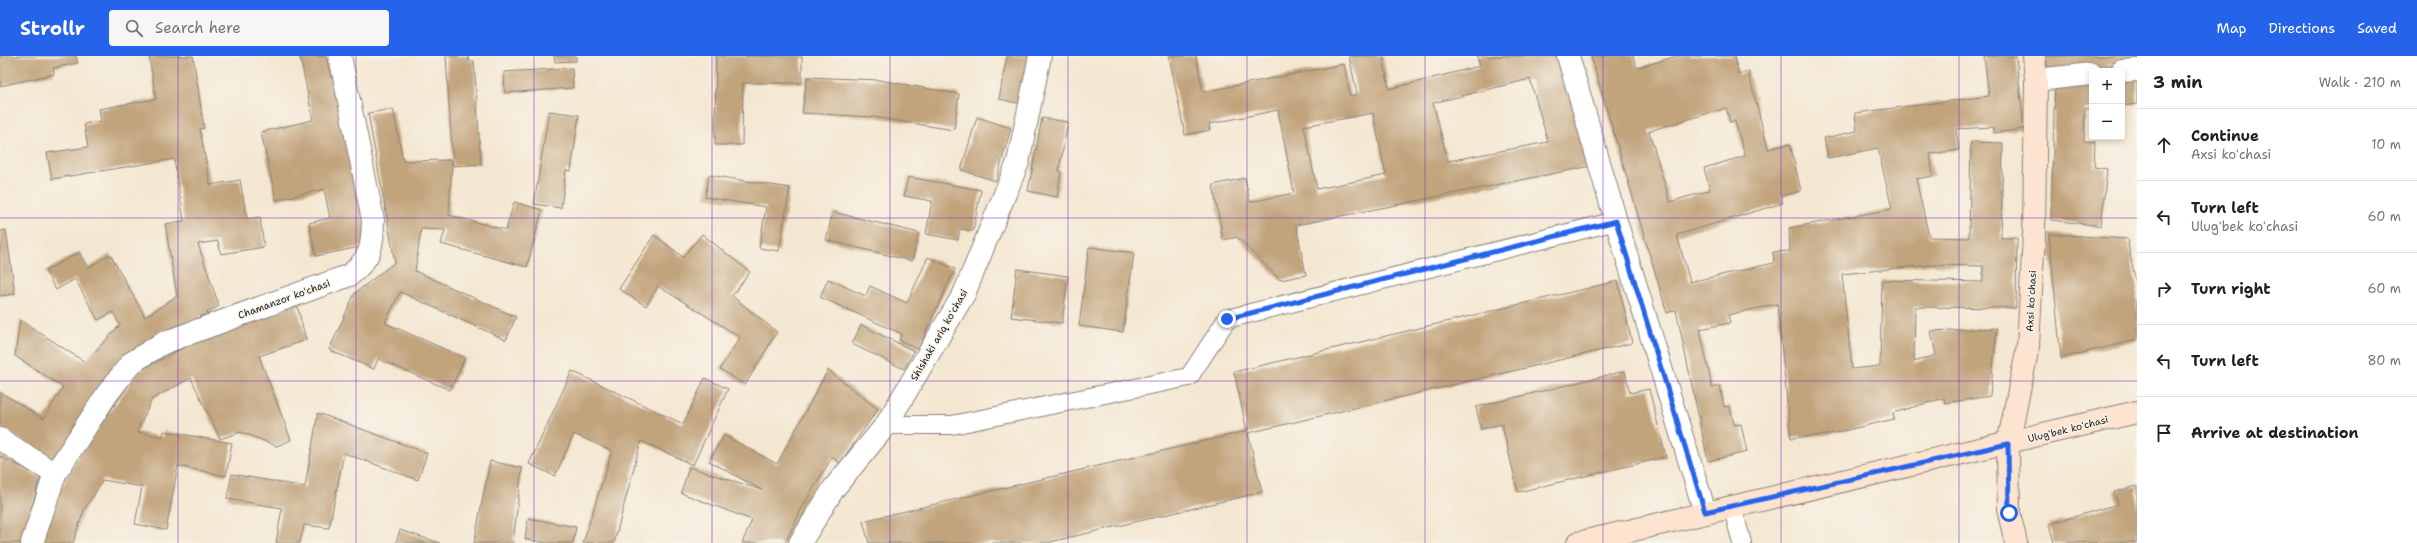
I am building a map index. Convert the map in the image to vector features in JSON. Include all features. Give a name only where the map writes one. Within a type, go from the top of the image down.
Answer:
[{"type":"street","name":"Chamanzor koʻchasi","points":[[32,543],[55,474],[106,394],[130,363],[163,343],[350,276],[365,262],[372,245],[373,220],[340,56]]},
{"type":"street","name":"Shishaki ariq koʻchasi","points":[[800,543],[834,488],[886,425],[967,286],[1018,162],[1040,56]]},
{"type":"street","points":[[1568,56],[1616,221],[1705,512]]},
{"type":"street","name":"Axsi koʻchasi","points":[[2016,543],[2009,513],[2008,444],[2028,347],[2034,234],[2036,80],[2034,56]]},
{"type":"street","points":[[2125,71],[2137,70]]},
{"type":"street","points":[[2036,80],[2089,74]]},
{"type":"street","name":"Ulugʻbek koʻchasi","points":[[1578,543],[1705,512],[2008,444],[2137,412]]},
{"type":"street","points":[[0,439],[55,474]]},
{"type":"lane","points":[[886,425],[952,425],[1189,377],[1227,319],[1616,221]]},
{"type":"lane","points":[[1732,506],[1742,543]]},
{"type":"building","points":[[0,56],[76,56],[78,63],[53,68],[54,74],[0,86]]},
{"type":"building","points":[[149,56],[193,56],[204,128],[200,129],[210,185],[240,180],[247,219],[260,217],[264,247],[221,254],[218,241],[198,244],[219,306],[136,353],[55,461],[0,427],[0,392],[44,419],[63,387],[15,356],[20,320],[85,362],[120,325],[113,312],[98,320],[75,279],[56,290],[45,271],[79,252],[88,268],[110,254],[145,317],[177,296],[165,224],[184,221],[174,159],[52,179],[47,153],[88,147],[84,124],[101,121],[99,109],[156,99]]},
{"type":"building","points":[[300,56],[326,56],[331,78],[334,77],[369,245],[316,256],[309,223],[330,218],[324,189],[276,200],[261,132],[313,120]]},
{"type":"building","points":[[446,56],[468,56],[469,61],[474,61],[481,164],[453,166]]},
{"type":"building","points":[[554,56],[576,56],[576,61],[555,62]]},
{"type":"building","points":[[716,56],[802,57],[802,83],[743,83],[742,145],[715,145]]},
{"type":"building","points":[[1007,56],[1031,56],[1022,104],[999,99]]},
{"type":"building","points":[[1169,56],[1196,56],[1203,92],[1344,64],[1350,96],[1357,94],[1349,56],[1383,56],[1389,89],[1480,66],[1477,56],[1558,56],[1591,166],[1296,225],[1306,275],[1280,280],[1237,237],[1223,240],[1213,185],[1245,178],[1250,202],[1294,193],[1278,110],[1209,124],[1210,130],[1185,135]],"holes":[[[1530,79],[1548,142],[1448,161],[1433,103]],[[1373,113],[1386,175],[1317,189],[1304,126]]]},
{"type":"building","points":[[1591,56],[1633,56],[1637,68],[1677,56],[1734,56],[1739,75],[1748,71],[1768,149],[1790,144],[1801,191],[1781,196],[1783,203],[1677,235],[1690,282],[1774,263],[1773,252],[1790,251],[1789,228],[1892,209],[1878,148],[1828,158],[1824,138],[1857,131],[1855,113],[1989,96],[1984,56],[2016,56],[2024,129],[1993,133],[1993,127],[1956,129],[1959,150],[1930,154],[1933,176],[1916,179],[1929,237],[1969,238],[1971,142],[2003,143],[2001,238],[2017,238],[2016,308],[1915,307],[1914,362],[1936,355],[1931,331],[1997,328],[1990,396],[1945,403],[1944,398],[1893,413],[1894,419],[1826,435],[1791,438],[1777,304],[1728,315],[1730,323],[1700,329],[1712,388],[1720,386],[1724,407],[1730,406],[1734,425],[1741,424],[1747,452],[1708,461],[1676,310],[1667,313]],"holes":[[[1726,108],[1730,122],[1735,121],[1745,156],[1704,168],[1710,190],[1670,202],[1649,131]],[[1929,265],[1983,266],[1983,282],[1882,280],[1880,366],[1852,369],[1842,274]]]},
{"type":"building","points":[[2047,56],[2137,56],[2137,63],[2106,65],[2106,68],[2089,68],[2089,71],[2048,74]]},
{"type":"building","points":[[572,68],[573,88],[505,93],[504,72]]},
{"type":"building","points":[[2137,73],[2137,104],[2125,106],[2125,75]]},
{"type":"building","points":[[807,77],[879,80],[959,94],[954,130],[873,117],[802,113]]},
{"type":"building","points":[[2089,78],[2089,108],[2085,109],[2084,141],[2095,142],[2094,167],[2107,169],[2101,226],[2051,220],[2055,81]]},
{"type":"building","points":[[393,109],[403,161],[452,160],[449,215],[506,230],[514,202],[542,210],[527,267],[441,244],[445,230],[421,229],[415,271],[516,317],[506,340],[400,292],[385,323],[465,358],[450,390],[378,359],[374,369],[329,350],[355,293],[395,262],[368,113]]},
{"type":"building","points":[[549,111],[579,115],[571,171],[566,170],[561,208],[534,204]]},
{"type":"building","points":[[977,117],[1011,128],[996,181],[961,170]]},
{"type":"building","points":[[1042,118],[1068,122],[1059,171],[1061,172],[1057,197],[1028,191]]},
{"type":"building","points":[[709,175],[790,188],[779,251],[759,248],[766,207],[705,197]]},
{"type":"building","points":[[908,177],[981,190],[973,231],[960,229],[958,240],[926,234],[932,201],[904,196]]},
{"type":"building","points":[[833,212],[919,233],[912,261],[826,240]]},
{"type":"building","points":[[6,230],[15,294],[0,296],[0,231]]},
{"type":"building","points":[[702,234],[750,272],[732,296],[777,332],[745,385],[720,369],[740,337],[658,286],[646,306],[619,289],[654,235],[683,257]]},
{"type":"building","points":[[2049,234],[2127,239],[2137,288],[2137,340],[2061,358]]},
{"type":"building","points":[[1089,247],[1134,253],[1123,332],[1079,326]]},
{"type":"building","points":[[928,257],[955,269],[918,349],[899,340],[902,334],[820,297],[828,279],[866,296],[870,286],[907,303]]},
{"type":"building","points":[[1017,269],[1068,276],[1062,323],[1011,317]]},
{"type":"building","points":[[1618,281],[1632,343],[1248,433],[1262,492],[1046,543],[869,543],[863,521],[1247,431],[1234,372]]},
{"type":"building","points":[[297,305],[306,340],[259,356],[291,440],[277,446],[241,432],[220,439],[191,378],[152,399],[137,432],[163,437],[164,431],[232,443],[226,476],[178,466],[166,530],[135,524],[142,487],[103,480],[84,510],[73,543],[41,543],[54,501],[82,449],[84,449],[138,372],[194,342]]},
{"type":"building","points":[[861,325],[914,351],[904,369],[852,344]]},
{"type":"building","points":[[828,370],[878,409],[840,463],[832,457],[804,504],[785,543],[742,543],[752,520],[681,493],[689,467],[762,490],[709,461],[724,435],[777,464]]},
{"type":"building","points":[[572,371],[683,424],[705,378],[728,389],[693,465],[641,441],[614,543],[583,543],[612,451],[574,434],[555,476],[529,464]]},
{"type":"building","points":[[1625,371],[1630,393],[1649,389],[1666,457],[1518,492],[1502,424],[1481,429],[1476,407]]},
{"type":"building","points":[[318,413],[427,453],[418,480],[344,453],[329,528],[304,525],[300,543],[276,543],[282,508],[227,499],[232,474],[305,487]]},
{"type":"building","points":[[0,456],[40,477],[22,543],[0,543]]},
{"type":"building","points":[[490,461],[522,468],[513,543],[474,543]]},
{"type":"building","points":[[2137,486],[2137,542],[2054,543],[2049,524],[2118,504],[2114,492]]},
{"type":"building","points":[[528,518],[576,527],[573,543],[547,543],[525,539]]},
{"type":"building","points":[[400,530],[440,543],[396,543]]},
{"type":"route","points":[[1227,319],[1616,221],[1705,512],[2008,444],[2009,513]]}]
